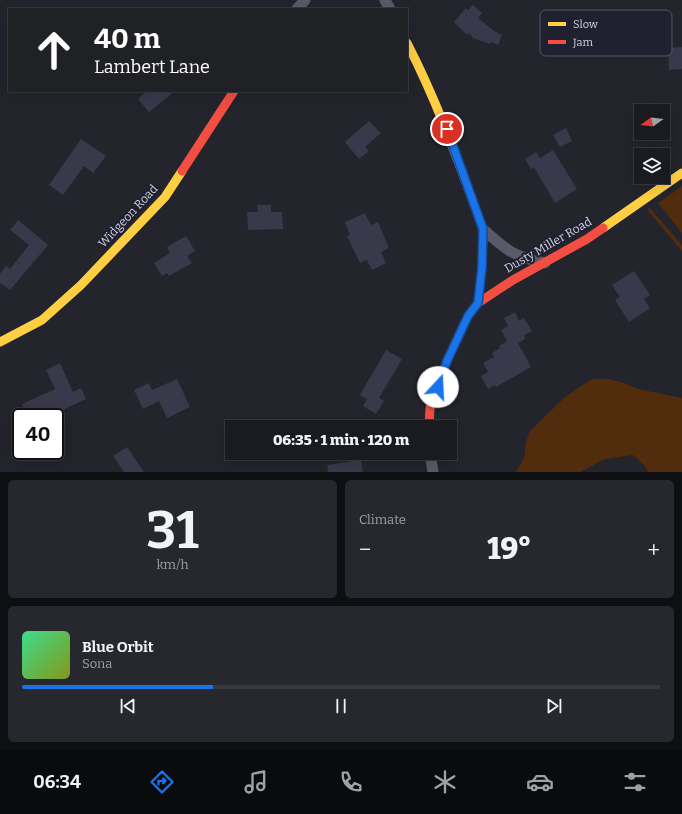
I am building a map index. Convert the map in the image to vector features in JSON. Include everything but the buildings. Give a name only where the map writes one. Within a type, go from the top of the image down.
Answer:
[{"type":"street","points":[[298,8],[305,0]]},
{"type":"street","points":[[408,45],[426,80],[447,129],[483,229],[482,267],[478,303]]},
{"type":"street","name":"Widgeon Road","points":[[0,342],[42,320],[81,285],[165,197],[233,92]]},
{"type":"street","name":"Dusty Miller Road","points":[[429,420],[430,408],[447,361],[468,316],[478,303],[513,280],[587,239],[682,173]]},
{"type":"street","points":[[483,229],[501,246],[513,254],[525,259],[546,263]]},
{"type":"street","name":"Widgeon Road","points":[[0,352],[16,334]]},
{"type":"street","points":[[431,460],[433,472]]},
{"type":"shaded area","points":[[682,186],[682,233],[658,203]]},
{"type":"shaded area","points":[[648,206],[682,245],[682,251],[649,212]]},
{"type":"shaded area","points":[[592,379],[609,379],[638,389],[682,398],[682,472],[648,472],[645,466],[633,455],[605,459],[580,472],[516,472],[524,458],[526,442],[530,431],[566,396]]},
{"type":"traffic: slow","points":[[408,45],[429,89],[448,135],[483,229],[483,233]]},
{"type":"traffic: slow","points":[[0,342],[42,320],[81,285],[165,197],[182,171]]},
{"type":"traffic: slow","points":[[603,228],[682,173]]},
{"type":"traffic: jam","points":[[182,171],[233,92]]},
{"type":"traffic: jam","points":[[429,420],[430,408],[447,361],[468,316],[478,303],[513,280],[587,239],[603,228]]},
{"type":"traffic: jam","points":[[478,303],[482,267],[483,233]]},
{"type":"route","points":[[438,387],[447,361],[468,316],[478,303],[482,267],[483,229],[447,129]]}]
